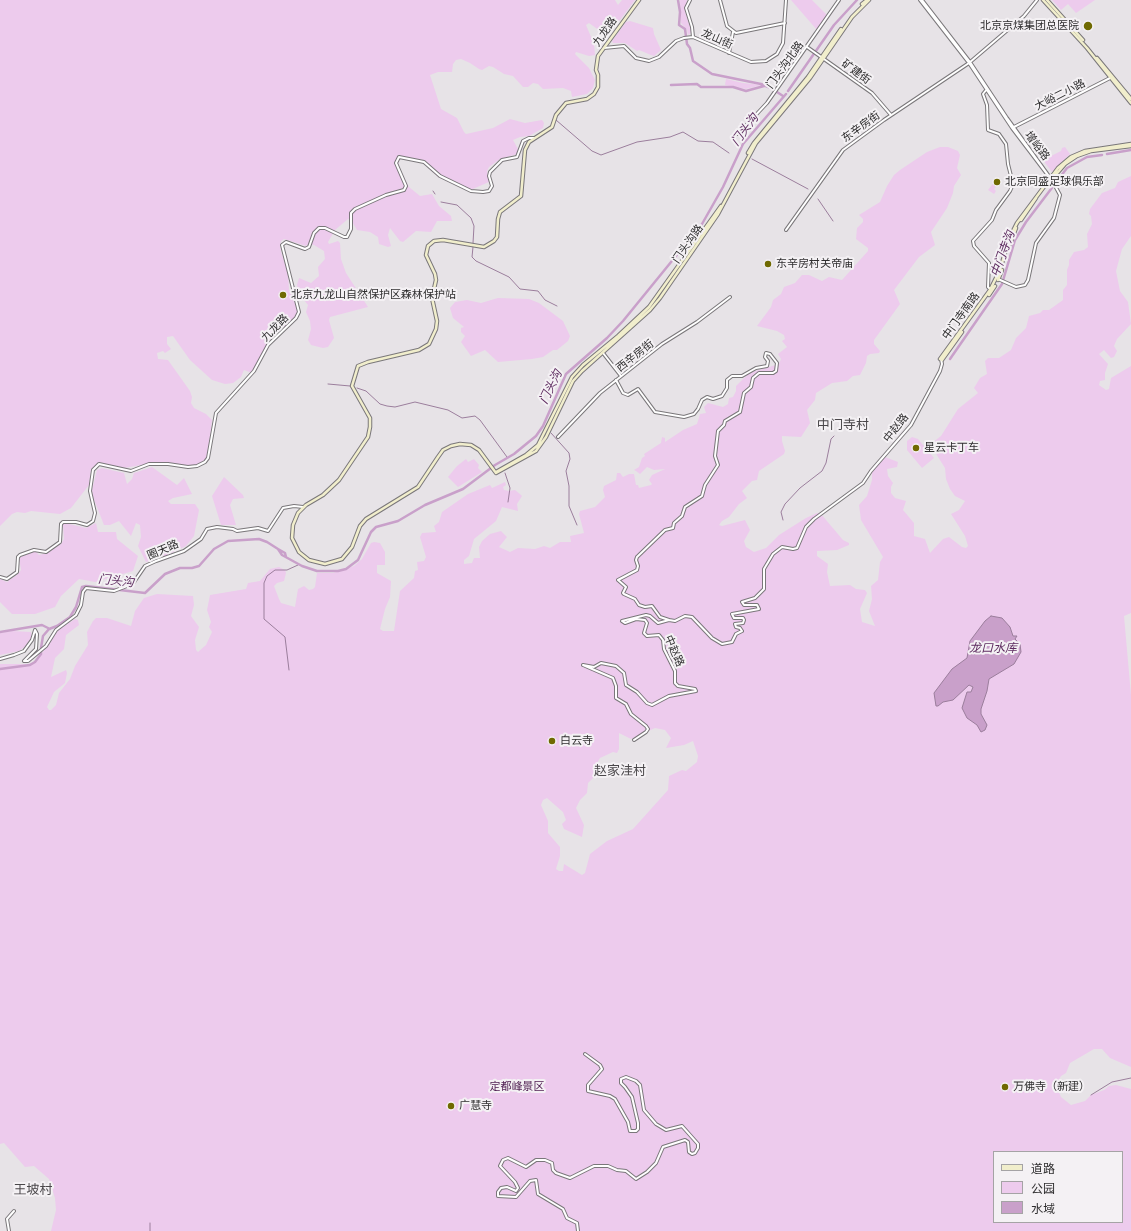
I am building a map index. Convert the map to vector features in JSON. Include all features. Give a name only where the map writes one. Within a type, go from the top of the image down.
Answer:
[{"type":"main road","name":"九龙路","points":[[495,472],[479,450],[471,445],[460,444],[443,450],[418,487],[366,519],[360,526],[352,548],[348,554],[333,563],[325,564],[309,560],[299,552],[294,544],[292,538],[293,525],[298,512],[303,507],[330,490],[339,480],[368,437],[370,418],[352,386],[358,366],[368,362],[419,350],[432,340],[437,321],[432,298],[436,280],[426,255],[428,246],[434,240],[443,240],[484,247],[494,241],[497,237],[500,212],[521,196],[525,150],[529,142],[552,127],[556,115],[566,103],[587,99],[594,94],[598,87],[596,62],[598,56],[639,0]]},
{"type":"main road","name":"门头沟路","points":[[495,472],[526,455],[538,445],[572,377],[583,365],[635,321],[658,297],[716,214],[754,143],[808,76],[852,17],[868,0]]},
{"type":"main road","points":[[1043,0],[1112,77],[1131,103]]},
{"type":"main road","points":[[1047,0],[1131,99]]},
{"type":"main road","name":"门头沟路","points":[[495,472],[530,456],[540,446],[573,381],[582,371],[650,310],[660,298],[718,214],[756,143],[810,78],[822,57]]},
{"type":"main road","name":"中门寺南路","points":[[941,359],[991,291],[998,279],[1018,224],[1065,164],[1083,153],[1131,145]]},
{"type":"street","points":[[690,0],[686,5],[686,12],[692,27],[693,37]]},
{"type":"street","points":[[720,0],[725,22],[733,32],[740,33],[785,23]]},
{"type":"street","name":"龙山街","points":[[604,48],[624,46],[636,58],[649,61],[659,57],[676,41],[693,37],[751,62],[758,63],[772,58],[780,50],[783,43],[786,0]]},
{"type":"street","name":"门头沟北路","points":[[738,134],[767,103],[839,0]]},
{"type":"street","name":"增峪路","points":[[921,0],[970,63],[1051,180]]},
{"type":"street","name":"东辛房街","points":[[786,230],[843,150],[891,115],[970,63],[1024,16],[1037,0]]},
{"type":"street","points":[[729,53],[733,32]]},
{"type":"street","name":"矿建街","points":[[807,47],[872,93],[891,115]]},
{"type":"street","name":"增峪路","points":[[970,63],[1051,180]]},
{"type":"street","name":"大峪二小路","points":[[1014,127],[1112,77]]},
{"type":"street","points":[[987,89],[983,94],[987,105],[986,117],[988,130],[999,134],[1006,144],[1012,184],[1010,191],[996,210],[992,220],[973,241],[974,246],[989,263],[988,287],[991,291]]},
{"type":"street","name":"九龙路","points":[[0,577],[7,579],[17,572],[18,557],[20,555],[34,550],[46,552],[60,542],[61,524],[63,522],[76,522],[87,525],[93,521],[95,513],[90,491],[93,470],[98,464],[131,471],[149,464],[168,464],[188,467],[197,466],[205,462],[208,458],[216,413],[254,371],[268,345],[296,318],[299,312],[282,245],[286,242],[305,249],[309,247],[314,233],[319,228],[325,228],[344,237],[347,236],[351,229],[351,214],[355,209],[386,195],[404,190],[406,186],[396,163],[400,157],[424,162],[432,170],[447,180],[471,191],[483,192],[489,191],[492,186],[489,176],[490,172],[502,160],[517,157],[523,141],[529,138],[535,139]]},
{"type":"street","points":[[998,279],[1016,287],[1022,287],[1027,282],[1036,243],[1054,218],[1059,204],[1060,195],[1051,180]]},
{"type":"street","name":"西辛房街","points":[[558,437],[595,398],[616,380],[670,338],[695,324],[730,297]]},
{"type":"street","points":[[603,353],[621,376]]},
{"type":"street","points":[[616,380],[623,394],[628,395],[638,389],[658,414],[684,417],[694,414],[702,400],[707,397],[713,399],[722,396],[727,388],[727,380],[732,376],[742,376],[756,368],[767,366],[768,361],[764,357],[766,353],[770,354],[777,363],[776,371],[759,373],[753,378],[750,387],[744,393],[740,412],[725,420],[724,426],[718,431],[715,456],[718,465],[705,485],[702,496],[685,507],[682,516],[674,523],[673,528],[665,530],[637,557],[637,570],[618,580],[626,587],[623,593],[624,594],[636,598],[639,605],[645,607],[652,606],[660,617],[669,620]]},
{"type":"street","name":"中赵路","points":[[634,740],[646,732],[648,729],[646,726],[631,714],[626,704],[616,698],[616,686],[613,678],[583,665],[594,667],[601,663],[616,666],[624,673],[626,685],[637,692],[647,703],[652,705],[669,696],[696,691],[695,689],[678,686],[675,683],[675,671],[664,649],[663,640],[659,635],[648,636],[644,633],[647,624],[645,620],[636,619],[625,623],[622,621],[646,615],[650,616],[658,623],[669,620],[675,621],[685,616],[692,617],[712,638],[722,644],[732,642],[736,634],[742,631],[740,628],[736,627],[736,624],[743,623],[744,620],[743,618],[734,618],[732,614],[759,609],[759,606],[746,606],[742,602],[755,598],[764,589],[764,569],[773,554],[782,547],[793,549],[797,548],[806,527],[814,519],[863,483],[871,471],[911,425],[940,371],[941,359]]},
{"type":"street","name":"圈天路","points":[[0,659],[24,650],[32,640],[35,630],[38,634],[36,649],[24,661],[28,661],[46,646],[56,630],[76,615],[81,605],[82,592],[86,588],[114,591],[122,588],[134,582],[145,566],[184,551],[201,538],[207,529],[217,527],[237,531],[258,528],[268,530],[283,508],[294,506],[303,507]]},
{"type":"street","points":[[578,1231],[577,1223],[567,1218],[563,1209],[538,1194],[536,1180],[530,1181],[516,1197],[498,1196],[498,1192],[501,1188],[507,1187],[516,1191],[518,1188],[515,1182],[500,1166],[503,1160],[508,1158],[526,1167],[536,1160],[545,1160],[552,1163],[553,1170],[556,1173],[570,1178],[594,1166],[608,1166],[617,1170],[626,1171],[636,1179],[656,1163],[663,1147],[685,1140],[688,1142],[689,1152],[692,1154],[695,1153],[698,1148],[698,1144],[682,1126],[666,1130],[656,1124],[644,1110],[642,1089],[640,1085],[636,1080],[626,1078],[621,1079],[621,1083],[632,1097],[638,1123],[638,1129],[636,1131],[630,1131],[615,1099],[610,1096],[588,1092],[588,1084],[602,1069],[596,1062],[585,1054]]},
{"type":"street","points":[[9,1231],[7,1219],[14,1211]]},
{"type":"green space","points":[[0,0],[615,0],[618,5],[622,0],[635,0],[620,20],[609,29],[607,36],[589,23],[586,25],[594,44],[595,55],[589,56],[576,52],[575,54],[589,68],[595,80],[593,88],[587,94],[572,97],[571,91],[563,88],[543,89],[538,84],[533,83],[528,87],[523,87],[513,76],[504,74],[489,66],[482,70],[461,59],[456,60],[453,64],[452,72],[438,72],[430,75],[441,109],[457,118],[466,134],[493,128],[510,119],[525,123],[542,120],[544,123],[543,128],[529,136],[520,137],[513,140],[518,149],[517,154],[500,159],[489,167],[487,171],[489,182],[468,191],[438,177],[421,161],[400,158],[398,165],[409,187],[420,196],[432,194],[439,206],[451,216],[452,221],[437,221],[431,232],[416,231],[403,242],[400,241],[390,228],[388,235],[391,246],[388,247],[379,244],[378,237],[370,232],[357,230],[351,220],[348,219],[335,230],[328,242],[329,244],[338,241],[340,243],[341,259],[346,273],[368,307],[330,317],[329,320],[334,338],[328,347],[323,348],[311,345],[308,340],[311,329],[310,321],[306,312],[308,305],[299,294],[297,285],[299,278],[311,283],[319,276],[318,267],[325,259],[324,251],[314,245],[309,244],[306,246],[284,239],[281,241],[281,252],[288,273],[289,290],[298,307],[299,315],[282,329],[277,327],[266,340],[267,345],[252,373],[244,370],[241,377],[233,383],[225,384],[212,380],[190,360],[173,336],[167,337],[167,344],[171,349],[165,353],[163,351],[157,353],[158,359],[168,360],[190,391],[192,397],[191,403],[194,408],[206,414],[212,420],[208,455],[204,464],[191,467],[153,463],[124,468],[98,463],[91,469],[89,485],[71,508],[60,514],[31,511],[25,513],[17,512],[12,514],[0,526]]},
{"type":"green space","points":[[680,0],[687,0],[685,12],[692,32],[688,35],[687,30],[681,23]]},
{"type":"green space","points":[[791,0],[812,0],[827,15],[817,30]]},
{"type":"green space","points":[[1052,0],[1095,0],[1076,13],[1068,4],[1061,10]]},
{"type":"green space","points":[[630,21],[653,28],[661,50],[654,56],[639,50],[637,51],[625,43],[613,43],[612,41],[626,22]]},
{"type":"green space","points":[[726,79],[762,85],[746,89],[725,85]]},
{"type":"green space","name":"定都峰景区","points":[[940,147],[948,147],[958,151],[960,155],[957,168],[961,175],[954,186],[947,208],[931,232],[935,245],[919,257],[894,290],[900,304],[874,340],[874,344],[880,351],[879,353],[870,354],[867,356],[866,363],[860,375],[853,376],[847,381],[832,383],[816,393],[815,400],[807,410],[810,423],[801,437],[782,436],[785,451],[784,454],[759,471],[757,480],[752,481],[742,491],[747,498],[739,504],[729,517],[722,521],[719,525],[722,526],[745,520],[750,530],[744,541],[746,547],[754,552],[766,548],[779,535],[806,518],[817,513],[821,514],[843,540],[849,543],[849,545],[837,550],[817,551],[817,556],[828,564],[827,572],[830,586],[850,585],[856,589],[865,590],[867,593],[860,609],[862,622],[875,626],[869,611],[872,599],[871,586],[878,580],[880,562],[883,557],[861,520],[859,505],[867,496],[872,480],[872,472],[885,457],[898,462],[897,467],[887,469],[888,476],[893,483],[891,493],[895,498],[906,501],[903,510],[914,523],[914,536],[925,539],[930,553],[943,539],[949,537],[962,547],[966,548],[968,546],[965,536],[951,514],[959,510],[965,501],[955,496],[950,489],[946,479],[945,468],[933,449],[932,443],[941,436],[958,409],[978,393],[974,388],[980,378],[987,374],[985,361],[988,358],[999,358],[1011,350],[1016,338],[1026,328],[1029,316],[1040,313],[1043,310],[1049,310],[1063,300],[1063,290],[1067,285],[1069,260],[1074,252],[1084,250],[1088,247],[1087,234],[1092,224],[1091,216],[1089,214],[1090,209],[1102,193],[1115,188],[1118,182],[1131,176],[1131,236],[1122,249],[1116,271],[1120,291],[1128,302],[1131,324],[1117,339],[1114,346],[1117,351],[1114,357],[1111,358],[1104,350],[1099,354],[1108,364],[1105,373],[1105,380],[1100,381],[1099,385],[1106,390],[1109,389],[1111,378],[1131,366],[1131,613],[1124,616],[1131,695],[1131,1067],[1110,1058],[1102,1049],[1094,1049],[1070,1063],[1066,1073],[1061,1076],[1058,1081],[1057,1088],[1061,1097],[1071,1105],[1085,1101],[1091,1095],[1104,1090],[1109,1086],[1116,1085],[1131,1089],[1131,1231],[51,1231],[56,1210],[55,1198],[49,1179],[34,1166],[25,1167],[4,1143],[0,1144],[0,664],[28,664],[38,660],[55,632],[75,619],[78,620],[79,625],[66,635],[64,649],[55,658],[51,677],[66,670],[67,673],[65,683],[54,692],[47,707],[51,710],[56,705],[59,693],[70,679],[75,666],[88,645],[87,632],[96,618],[107,618],[131,626],[135,611],[144,598],[157,594],[193,596],[194,605],[191,616],[199,627],[195,640],[196,650],[198,652],[206,645],[212,632],[209,627],[211,622],[207,610],[210,595],[246,589],[248,583],[260,581],[270,569],[279,567],[285,570],[286,573],[284,581],[277,583],[274,586],[279,599],[281,603],[295,607],[298,589],[304,586],[309,590],[313,589],[315,587],[317,573],[333,573],[354,566],[362,559],[371,543],[374,542],[380,543],[385,552],[385,565],[377,565],[377,573],[391,581],[390,597],[380,629],[383,631],[394,631],[400,591],[414,578],[415,571],[418,570],[417,562],[424,561],[426,557],[420,537],[422,533],[436,532],[434,526],[439,522],[442,512],[468,494],[490,485],[492,488],[505,482],[506,485],[503,487],[504,490],[515,490],[520,494],[522,496],[517,504],[518,511],[502,507],[496,521],[474,539],[469,556],[464,560],[464,564],[472,563],[474,558],[480,558],[479,547],[482,541],[490,534],[501,531],[507,537],[499,547],[510,552],[518,548],[535,549],[544,546],[550,548],[560,542],[571,542],[570,536],[584,533],[579,514],[580,511],[595,507],[605,497],[603,490],[604,486],[616,480],[617,473],[620,473],[623,477],[629,474],[634,474],[636,485],[638,485],[639,488],[651,485],[652,484],[649,480],[652,475],[665,469],[654,470],[647,467],[640,474],[634,470],[639,467],[642,458],[645,456],[644,454],[661,443],[662,437],[665,438],[665,442],[683,430],[697,424],[700,414],[706,413],[704,407],[708,403],[723,407],[728,404],[729,398],[733,397],[736,391],[736,386],[749,373],[779,364],[781,359],[778,354],[787,347],[782,341],[785,339],[784,335],[777,331],[757,326],[771,307],[773,300],[781,294],[784,287],[795,283],[802,275],[809,275],[822,281],[829,277],[842,280],[868,251],[868,248],[856,239],[857,228],[863,222],[863,219],[859,215],[880,202],[887,186],[894,175],[927,152]],"holes":[[[655,728],[665,730],[671,738],[666,748],[684,745],[693,741],[698,756],[697,762],[686,771],[682,770],[669,776],[668,790],[633,829],[607,841],[590,854],[585,873],[582,875],[564,864],[563,871],[556,869],[560,856],[560,847],[548,833],[548,821],[541,805],[543,800],[547,798],[563,812],[566,820],[562,824],[564,829],[582,837],[584,825],[576,808],[580,800],[587,793],[588,783],[594,777],[594,768],[600,758],[613,752],[617,753],[619,749],[619,733],[631,739]]]},
{"type":"green space","points":[[1065,147],[1070,154],[1052,172],[1043,160],[1061,151],[1062,148]]},
{"type":"green space","points":[[997,178],[1001,181],[994,189],[996,191],[994,194],[988,190]]},
{"type":"green space","points":[[498,298],[529,299],[539,303],[563,321],[570,336],[568,341],[557,350],[553,350],[543,357],[532,359],[498,362],[485,350],[471,356],[461,342],[465,336],[461,332],[461,328],[464,327],[453,318],[450,308],[455,302],[467,300],[481,303]]},
{"type":"green space","points":[[912,437],[918,439],[934,458],[922,468],[907,450],[907,441]]},
{"type":"green space","points":[[466,459],[468,462],[474,459],[479,465],[478,468],[482,472],[458,487],[448,477],[457,466]]},
{"type":"green space","points":[[152,467],[177,485],[184,478],[192,494],[173,498],[168,501],[171,504],[195,504],[199,510],[194,536],[186,546],[163,557],[146,562],[138,546],[141,537],[140,525],[136,523],[131,536],[119,521],[110,525],[104,525],[93,497],[92,490],[97,470],[102,468],[124,473],[127,484],[132,479],[134,473]]},
{"type":"green space","points":[[224,477],[243,495],[244,498],[233,499],[230,505],[236,525],[221,525],[212,496]]},
{"type":"green space","points":[[65,523],[86,528],[96,523],[98,532],[116,532],[117,539],[138,556],[133,571],[95,582],[79,579],[61,596],[55,607],[35,614],[12,614],[0,602],[0,579],[7,582],[18,574],[21,570],[19,558],[35,551],[39,555],[47,553],[61,544],[64,539],[63,524]]},
{"type":"green space","points":[[12,631],[31,632],[32,638],[26,646],[19,651],[0,655],[0,633]]},
{"type":"water","name":"龙口水库","points":[[991,616],[1002,618],[1010,627],[1013,636],[1017,636],[1015,639],[1020,644],[1021,652],[1014,664],[989,679],[981,709],[981,714],[987,725],[985,730],[981,732],[977,725],[967,718],[962,708],[967,692],[971,692],[973,687],[969,685],[953,700],[943,702],[938,706],[936,706],[934,693],[952,669],[967,658],[970,641],[985,621]]},
{"type":"waterway","points":[[678,0],[680,12],[679,25],[685,29],[687,44],[690,48],[693,61],[712,74],[761,84],[773,89]]},
{"type":"waterway","name":"门头沟","points":[[788,91],[834,25],[857,0]]},
{"type":"waterway","points":[[671,85],[697,84],[701,87],[733,87],[746,91],[764,86]]},
{"type":"waterway","points":[[777,92],[783,96]]},
{"type":"waterway","name":"门头沟","points":[[41,648],[43,636],[49,629],[57,626],[70,617],[76,607],[82,587],[86,586],[145,593],[165,574],[180,568],[192,568],[199,566],[214,549],[228,541],[259,539],[267,542],[278,549],[282,555],[302,566],[317,571],[338,571],[346,569],[358,560],[371,532],[376,527],[398,521],[425,505],[463,489],[495,465],[514,454],[536,436],[543,426],[566,374],[607,338],[623,321],[702,224],[723,187],[743,144],[786,94]]},
{"type":"waterway","points":[[556,120],[592,151],[601,155],[637,142],[670,137],[683,132],[698,141],[713,142],[729,153]]},
{"type":"waterway","name":"中门寺沟","points":[[1107,154],[1131,150]]},
{"type":"waterway","name":"中门寺沟","points":[[950,359],[1002,284],[1015,240],[1026,222],[1067,168],[1087,157],[1102,155]]},
{"type":"waterway","points":[[752,159],[808,189]]},
{"type":"waterway","points":[[818,199],[833,221]]},
{"type":"waterway","points":[[441,202],[457,205],[471,218],[474,226],[473,243]]},
{"type":"waterway","points":[[473,247],[472,257],[476,261],[509,277],[520,289],[538,291],[545,300],[557,306]]},
{"type":"waterway","points":[[328,384],[350,386]]},
{"type":"waterway","points":[[357,388],[366,391],[380,404],[387,406],[395,407],[415,402],[448,410],[462,418],[475,416],[480,420],[507,457]]},
{"type":"waterway","points":[[551,433],[569,453],[570,459],[566,471],[569,486],[569,506],[577,525]]},
{"type":"waterway","name":"中门寺沟","points":[[783,520],[781,512],[785,504],[800,488],[822,471],[826,463],[831,439],[834,436]]},
{"type":"waterway","points":[[505,473],[510,488],[508,502]]},
{"type":"waterway","name":"门头沟","points":[[278,549],[285,553],[286,557]]},
{"type":"waterway","points":[[289,670],[285,637],[264,619],[264,583],[267,576],[275,570],[287,570],[298,565]]},
{"type":"waterway","points":[[0,632],[42,625],[50,629]]},
{"type":"waterway","name":"门头沟","points":[[0,669],[30,665],[35,662],[41,654],[41,651]]},
{"type":"waterway","points":[[1091,1095],[1112,1082],[1131,1078]]},
{"type":"waterway","points":[[150,1223],[150,1231]]},
{"type":"place","name":"北京京煤集团总医院","points":[[1088,26]]},
{"type":"place","name":"北京同盛足球俱乐部","points":[[997,182]]},
{"type":"place","name":"东辛房村关帝庙","points":[[768,264]]},
{"type":"place","name":"北京九龙山自然保护区森林保护站","points":[[283,295]]},
{"type":"place","name":"星云卡丁车","points":[[916,448]]},
{"type":"place","name":"白云寺","points":[[552,741]]},
{"type":"place","name":"万佛寺（新建）","points":[[1005,1087]]},
{"type":"place","name":"广慧寺","points":[[451,1106]]},
{"type":"district","name":"中门寺村","points":[[843,425]]},
{"type":"district","name":"赵家洼村","points":[[620,771]]},
{"type":"district","name":"王坡村","points":[[33,1190]]}]
